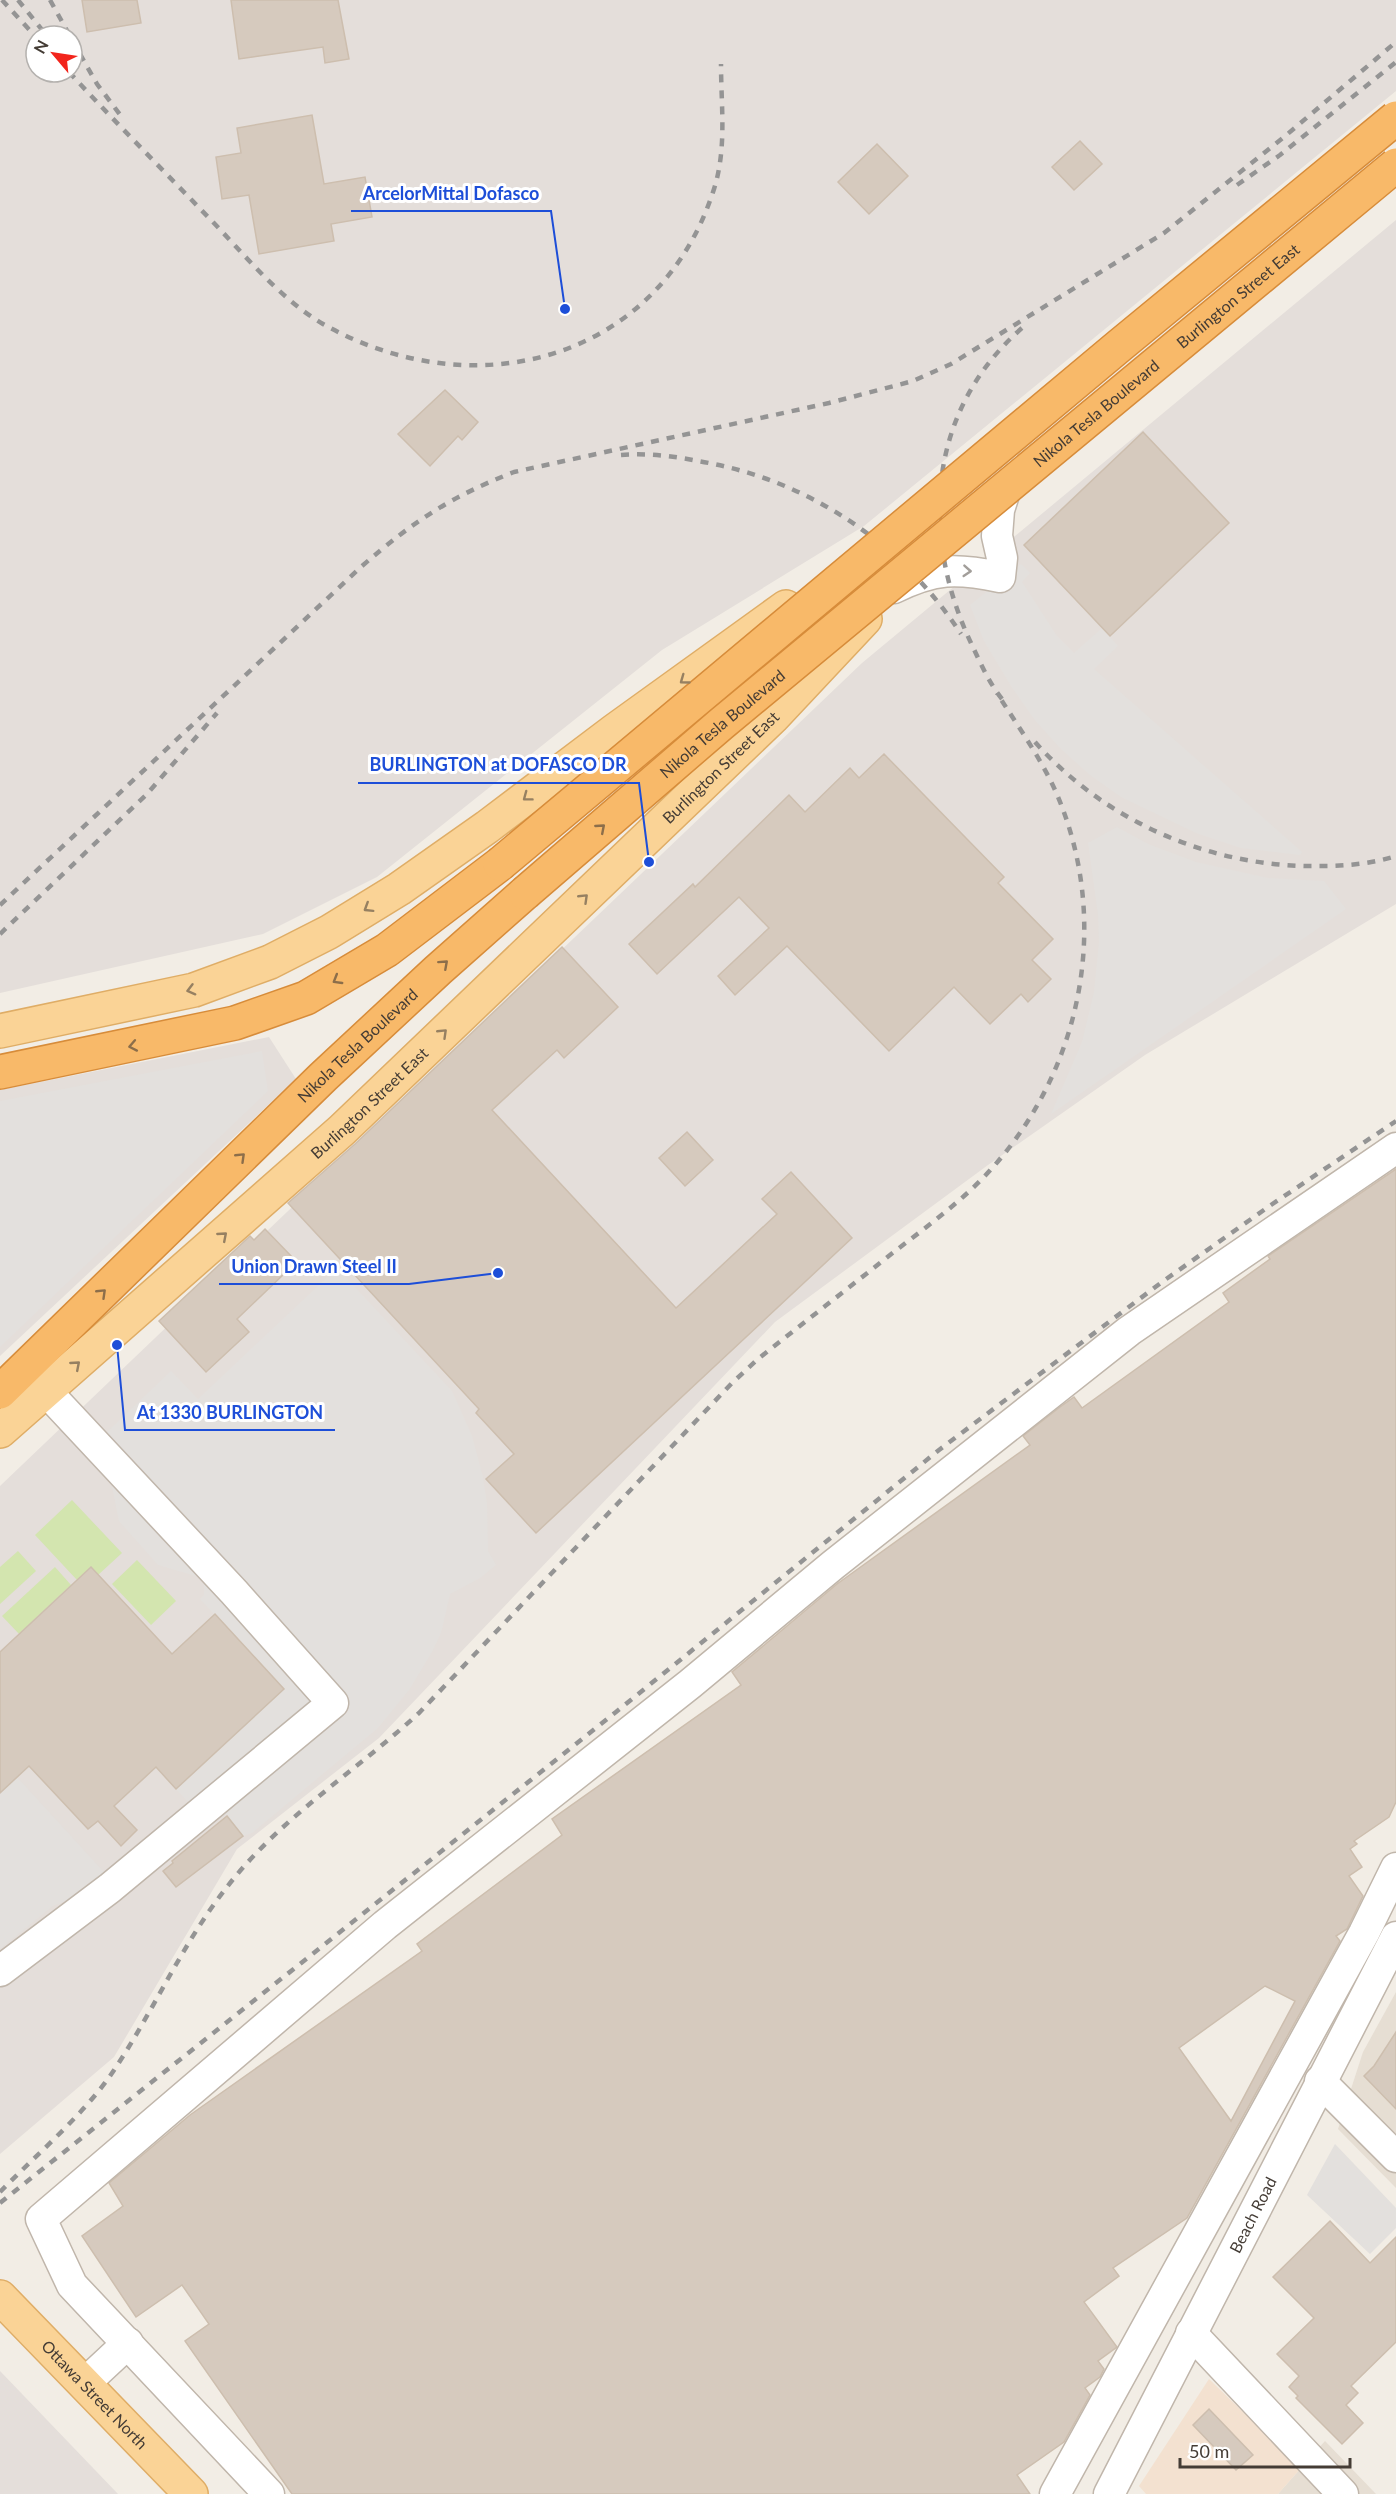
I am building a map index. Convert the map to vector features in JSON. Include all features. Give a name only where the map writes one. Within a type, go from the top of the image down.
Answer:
[{"type":"highway","points":[[0,1072],[235,1023],[306,999],[387,950],[500,864],[1119,346],[1396,118]]},
{"type":"highway","name":"Nikola Tesla Boulevard","points":[[0,1392],[323,1077],[525,893],[721,724],[1396,165]]},
{"type":"main road","name":"Burlington Street East","points":[[0,1031],[194,990],[270,962],[329,932],[399,889],[487,827],[614,731],[885,537],[1396,133]]},
{"type":"main road","name":"Burlington Street East","points":[[0,1431],[342,1130],[774,716],[914,567],[1396,165]]},
{"type":"main road","name":"Ottawa Street North","points":[[0,2298],[190,2494]]},
{"type":"street","points":[[894,588],[920,576],[948,570],[1000,577],[1002,558],[997,536],[999,510],[1005,491]]},
{"type":"street","points":[[614,731],[681,805]]},
{"type":"street","points":[[269,2494],[72,2284],[41,2219],[385,1925],[690,1684],[833,1566],[1128,1331],[1396,1148]]},
{"type":"street","points":[[0,1971],[110,1888],[333,1703],[234,1592],[46,1391]]},
{"type":"street","points":[[1055,2494],[1364,1933],[1396,1868]]},
{"type":"street","name":"Beach Road","points":[[1109,2494],[1396,1937]]},
{"type":"street","points":[[1320,2081],[1396,2157]]},
{"type":"street","points":[[1191,2333],[1343,2494]]},
{"type":"street","points":[[84,2384],[128,2343]]},
{"type":"shaded area","points":[[0,0],[1396,0],[1396,91],[864,526],[662,650],[377,877],[263,934],[0,993]]},
{"type":"shaded area","points":[[1396,220],[1396,904],[1145,1055],[988,1165],[775,1322],[379,1738],[237,1849],[114,2057],[0,2154],[0,1486],[862,663]]},
{"type":"shaded area","points":[[1021,564],[1030,573],[1022,582],[1057,636],[1074,653],[1102,628],[1118,646],[1094,669],[1302,852],[1300,855],[1241,848],[1196,833],[1121,797],[1090,775],[1060,748],[1034,719],[1011,686],[984,641],[970,605]]},
{"type":"shaded area","points":[[1117,827],[1148,844],[1196,862],[1268,878],[1324,881],[1346,909],[1051,1114],[1082,1042],[1094,992],[1099,942],[1098,915],[1088,843]]},
{"type":"shaded area","points":[[269,1037],[296,1079],[0,1356],[0,1090]]},
{"type":"shaded area","points":[[262,1051],[268,1091],[0,1347],[0,1101]]},
{"type":"shaded area","points":[[337,1268],[452,1391],[472,1436],[483,1477],[487,1504],[488,1551],[496,1565],[480,1578],[450,1594],[441,1633],[432,1652],[409,1690],[378,1728],[252,1833],[243,1836],[227,1815],[189,1803],[176,1789],[284,1689],[200,1599],[204,1595],[204,1583],[199,1577],[158,1565],[119,1521],[111,1482],[84,1454],[171,1371],[198,1399]]},
{"type":"shaded area","points":[[17,1777],[104,1872],[76,1897],[53,1906],[0,1949],[0,1793]]},
{"type":"shaded area","points":[[1396,1992],[1396,2188],[1338,2129],[1363,2052]]},
{"type":"shaded area","points":[[1335,2144],[1396,2208],[1396,2228],[1370,2254],[1307,2195]]},
{"type":"shaded area","points":[[0,2371],[118,2494],[0,2494]]},
{"type":"shaded area","points":[[1209,2379],[1301,2468],[1278,2494],[1146,2494],[1139,2486]]},
{"type":"shaded area","points":[[1325,2441],[1376,2494],[1278,2494]]},
{"type":"green space","points":[[72,1500],[122,1553],[98,1575],[91,1567],[77,1580],[35,1535]]},
{"type":"green space","points":[[18,1551],[36,1571],[0,1604],[0,1567]]},
{"type":"green space","points":[[137,1560],[176,1601],[151,1625],[112,1584]]},
{"type":"green space","points":[[55,1567],[71,1585],[19,1634],[2,1616]]},
{"type":"building","points":[[82,0],[137,0],[141,23],[87,32]]},
{"type":"building","points":[[231,0],[338,0],[349,59],[325,63],[323,47],[239,59]]},
{"type":"building","points":[[312,115],[324,184],[365,177],[372,217],[331,224],[334,241],[259,254],[249,195],[222,199],[216,157],[241,153],[237,128]]},
{"type":"building","points":[[1080,141],[1102,164],[1074,190],[1052,167]]},
{"type":"building","points":[[877,144],[908,176],[869,214],[838,182]]},
{"type":"building","points":[[445,390],[478,422],[462,440],[458,436],[430,466],[398,434]]},
{"type":"building","points":[[1143,432],[1229,523],[1110,636],[1024,545]]},
{"type":"building","points":[[884,754],[1004,877],[998,883],[1053,939],[1032,960],[1051,979],[1028,1002],[1021,994],[990,1024],[954,987],[889,1051],[787,946],[735,995],[718,976],[769,928],[739,897],[657,974],[629,944],[693,884],[695,887],[789,795],[805,812],[850,768],[859,778]]},
{"type":"building","points":[[562,947],[618,1007],[564,1058],[557,1050],[492,1110],[676,1308],[777,1214],[762,1199],[791,1172],[852,1238],[536,1533],[486,1479],[514,1454],[476,1413],[479,1409],[288,1203],[355,1144]]},
{"type":"building","points":[[687,1132],[713,1160],[685,1186],[659,1158]]},
{"type":"building","points":[[1396,1169],[1396,1802],[1389,1817],[1354,1841],[1357,1844],[1350,1849],[1362,1867],[1349,1876],[1363,1896],[1347,1929],[1336,1936],[1340,1941],[1187,2218],[1113,2268],[1119,2276],[1084,2302],[1117,2347],[1098,2361],[1104,2369],[1100,2377],[1085,2388],[1090,2395],[1064,2442],[1017,2475],[1030,2494],[292,2494],[185,2341],[209,2324],[182,2285],[136,2317],[82,2236],[123,2206],[109,2183],[190,2115],[422,1951],[417,1944],[562,1835],[552,1819],[741,1685],[732,1672],[837,1584],[1030,1445],[1023,1436],[1060,1407],[1074,1397],[1082,1408],[1229,1302],[1223,1293],[1270,1259],[1268,1256]],"holes":[[[1265,1986],[1295,2001],[1231,2121],[1179,2048]]]},
{"type":"building","points":[[265,1229],[293,1258],[281,1269],[285,1273],[237,1319],[249,1332],[206,1372],[159,1321],[250,1236],[254,1240]]},
{"type":"building","points":[[91,1567],[172,1654],[215,1614],[284,1689],[176,1789],[156,1767],[114,1806],[137,1830],[121,1846],[98,1821],[88,1829],[29,1766],[0,1793],[0,1652]]},
{"type":"building","points":[[227,1816],[243,1836],[176,1887],[163,1871]]},
{"type":"building","points":[[1396,2032],[1396,2109],[1364,2076],[1374,2066]]},
{"type":"building","points":[[1330,2221],[1370,2263],[1396,2237],[1396,2342],[1351,2386],[1358,2393],[1346,2405],[1363,2423],[1342,2444],[1296,2398],[1298,2396],[1289,2387],[1299,2376],[1277,2354],[1314,2318],[1273,2277]]},
{"type":"building","points":[[1209,2409],[1253,2455],[1236,2470],[1193,2425]]},
{"type":"railway","points":[[2,0],[24,24]]},
{"type":"railway","points":[[18,0],[37,24]]},
{"type":"railway","points":[[50,0],[63,24]]},
{"type":"railway","points":[[0,905],[362,566],[434,511],[491,481],[514,472],[829,403],[913,381],[951,364],[1164,233],[1284,137],[1396,42]]},
{"type":"railway","points":[[84,61],[97,84],[121,116]]},
{"type":"railway","points":[[1237,185],[1280,155],[1396,62]]},
{"type":"railway","points":[[80,84],[263,275],[307,314],[323,324],[381,350],[440,363],[498,364],[554,353],[606,330],[651,295],[688,248],[714,189],[721,158],[721,64]]},
{"type":"railway","points":[[1002,699],[981,665],[955,602],[944,560],[940,518],[942,476],[951,436],[967,397],[990,361],[1022,328]]},
{"type":"railway","points":[[621,455],[670,456],[738,470],[777,483],[813,499],[848,520],[910,571],[937,601],[961,634]]},
{"type":"railway","points":[[0,2192],[72,2121],[110,2076],[210,1909],[270,1839],[419,1713],[732,1383],[758,1359],[937,1219],[981,1180],[1014,1141],[1041,1099],[1062,1053],[1076,1005],[1083,956],[1084,906],[1077,856],[1056,792],[1032,748],[997,693]]},
{"type":"railway","points":[[0,934],[147,794],[217,713]]},
{"type":"railway","points":[[1035,742],[1063,770],[1094,795],[1128,817],[1164,835],[1201,849],[1239,859],[1279,865],[1348,865],[1396,856]]},
{"type":"railway","points":[[0,2203],[616,1712],[939,1450],[1162,1282],[1396,1121]]},
{"type":"place","name":"ArcelorMittal Dofasco","points":[[565,309]]},
{"type":"place","name":"BURLINGTON at DOFASCO DR","points":[[649,862]]},
{"type":"place","name":"Union Drawn Steel II","points":[[498,1273]]},
{"type":"place","name":"At 1330 BURLINGTON","points":[[117,1345]]}]
